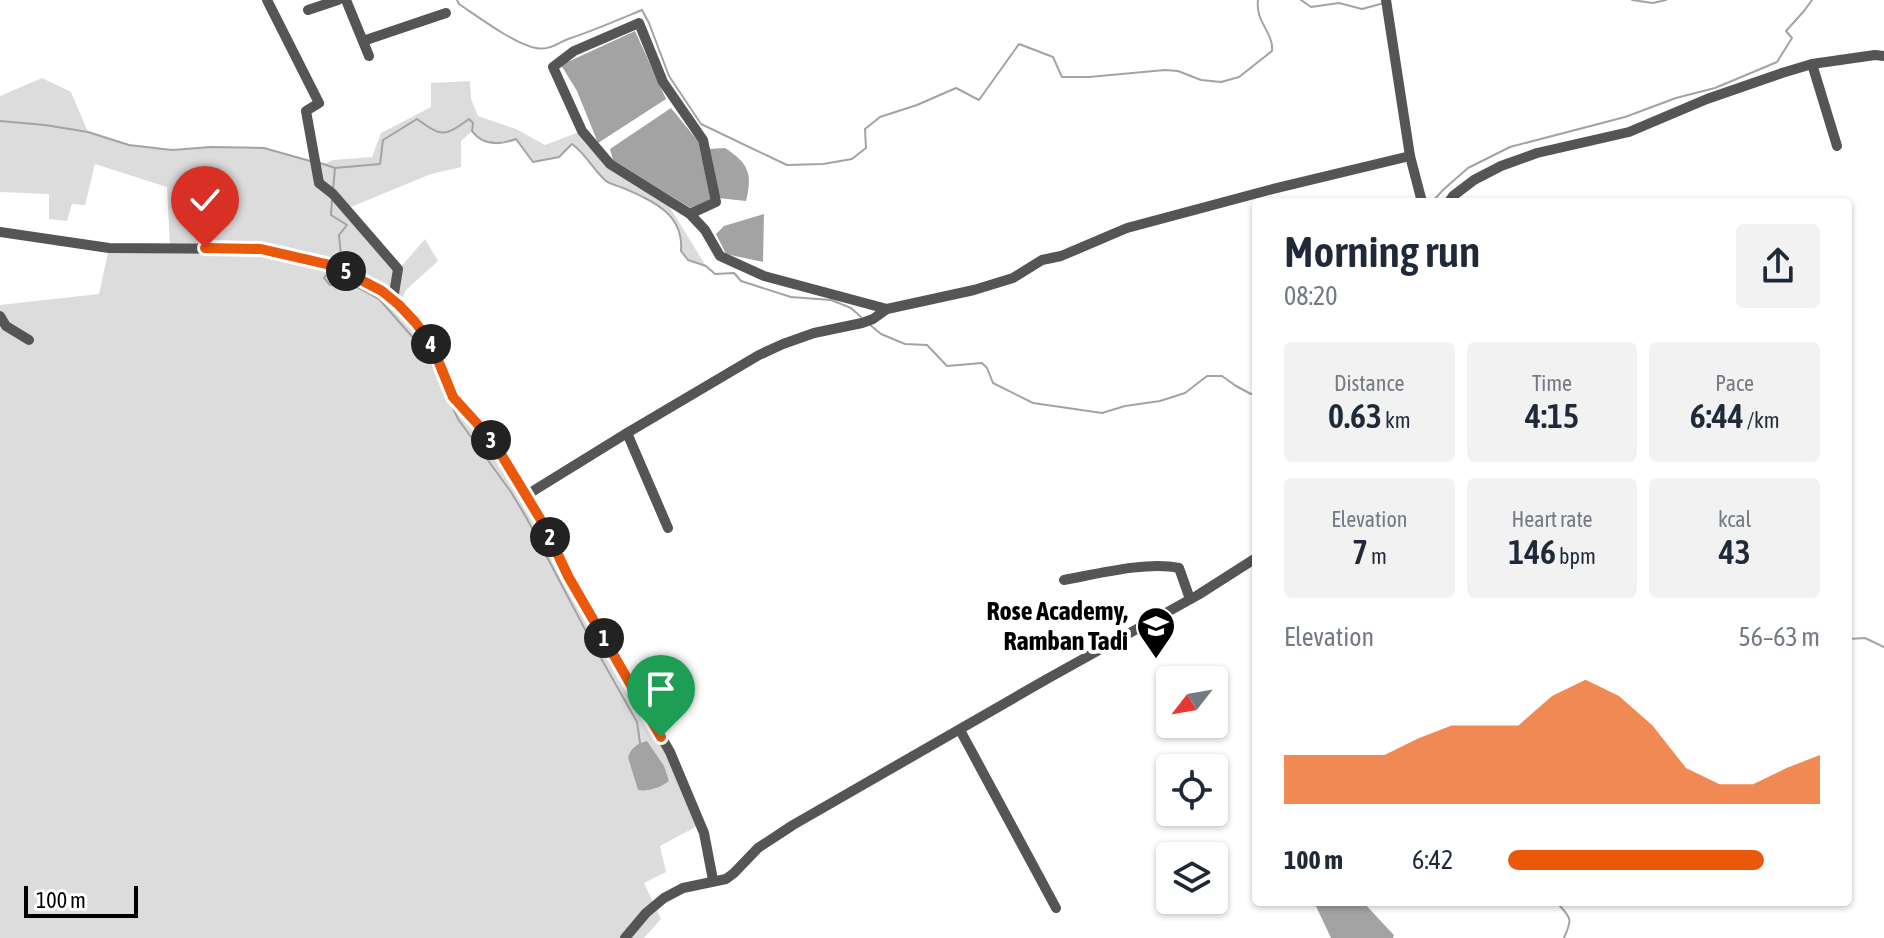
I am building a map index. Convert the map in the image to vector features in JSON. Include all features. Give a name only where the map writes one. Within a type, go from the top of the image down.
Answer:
[{"type":"street","points":[[267,0],[319,103],[306,111],[319,183],[333,194],[398,269],[393,300]]},
{"type":"street","points":[[308,10],[338,0]]},
{"type":"street","points":[[346,0],[369,56]]},
{"type":"street","points":[[1386,0],[1410,156],[1421,198]]},
{"type":"street","points":[[363,41],[446,13]]},
{"type":"street","points":[[690,214],[716,202],[703,140],[663,82],[639,23],[574,51],[553,67],[582,131],[610,164],[690,214],[705,230],[720,256],[764,276],[887,309]]},
{"type":"street","points":[[1452,198],[1474,180],[1501,166],[1537,153],[1629,132],[1774,75],[1812,64],[1884,56]]},
{"type":"street","points":[[1812,64],[1837,146]]},
{"type":"street","points":[[525,496],[759,355],[783,344],[814,333],[867,321],[887,309],[1013,278],[1042,260],[1061,256],[1127,228],[1410,156]]},
{"type":"street","points":[[0,232],[109,248],[261,249],[342,270],[393,300],[431,343],[453,397],[493,441],[544,525],[568,576],[670,752],[701,824],[713,880]]},
{"type":"street","points":[[0,316],[6,326],[29,340]]},
{"type":"street","points":[[627,433],[668,528]]},
{"type":"street","points":[[625,938],[646,913],[672,892],[726,879],[758,848],[793,825],[1190,599],[1252,560]]},
{"type":"street","points":[[1064,580],[1166,565],[1179,568],[1190,599]]},
{"type":"street","points":[[960,730],[1056,908]]},
{"type":"shaded area","points":[[635,31],[666,99],[598,143],[577,91],[561,65]]},
{"type":"shaded area","points":[[42,78],[71,92],[88,132],[129,145],[172,150],[264,148],[324,164],[333,160],[372,157],[381,133],[431,107],[431,83],[470,81],[471,99],[478,116],[516,129],[545,145],[582,131],[610,164],[664,198],[706,266],[688,260],[681,251],[681,238],[672,218],[655,204],[606,181],[572,144],[559,157],[533,162],[516,140],[492,143],[472,131],[461,141],[461,167],[431,174],[346,209],[399,269],[425,239],[438,261],[406,290],[399,305],[415,322],[453,397],[493,441],[650,716],[701,824],[660,846],[666,872],[644,883],[661,919],[644,938],[0,938],[0,305],[99,294],[109,248],[170,247],[167,187],[95,164],[85,205],[72,204],[67,221],[49,219],[49,194],[0,192],[0,96]]},
{"type":"shaded area","points":[[671,108],[698,141],[711,200],[692,209],[613,160],[610,149]]},
{"type":"shaded area","points":[[725,148],[747,170],[749,183],[746,201],[718,198],[709,149]]},
{"type":"shaded area","points":[[764,214],[763,262],[726,254],[716,234],[724,226]]},
{"type":"shaded area","points":[[647,741],[664,766],[669,781],[654,788],[638,790],[628,757],[635,746]]},
{"type":"shaded area","points":[[1316,906],[1367,906],[1394,935],[1393,938],[1331,938]]},
{"type":"waterway","points":[[457,0],[508,36],[541,49],[642,10],[669,76],[701,124],[787,165],[852,159],[866,148],[865,129],[880,117],[956,88],[979,100],[1019,44],[1053,57],[1062,77],[1165,70],[1221,82],[1239,77],[1272,51],[1259,15],[1258,0]]},
{"type":"waterway","points":[[1301,0],[1311,7],[1339,3],[1362,9],[1384,3]]},
{"type":"waterway","points":[[1632,0],[1653,3],[1666,0]]},
{"type":"waterway","points":[[1436,198],[1468,168],[1510,147],[1625,117],[1676,98],[1715,88],[1777,62],[1792,38],[1786,31],[1812,0]]},
{"type":"waterway","points":[[335,168],[380,164],[383,140],[417,119],[438,132],[448,132],[469,119],[476,136],[498,143],[516,139],[533,162],[559,157],[572,144],[606,181],[664,210],[677,227],[681,251],[688,260],[706,266],[715,274],[734,273],[741,281],[791,297],[831,300],[851,308],[861,317]]},
{"type":"waterway","points":[[0,121],[88,132],[129,145],[172,150],[264,148],[310,161]]},
{"type":"waterway","points":[[320,163],[335,168],[333,190]]},
{"type":"waterway","points":[[332,200],[331,215],[347,225],[339,235],[341,256],[335,264]]},
{"type":"waterway","points":[[329,272],[324,278],[330,285],[350,283],[379,299],[416,341],[440,377]]},
{"type":"waterway","points":[[869,324],[881,334],[905,344],[927,345],[947,366],[982,363],[993,383],[1033,403],[1102,413],[1185,393],[1207,376],[1222,376],[1252,394]]},
{"type":"waterway","points":[[450,401],[458,419],[526,517],[637,722],[640,743]]},
{"type":"waterway","points":[[1852,639],[1865,638],[1884,647]]},
{"type":"waterway","points":[[1560,906],[1570,921],[1564,938]]},
{"type":"place","name":"Rose Academy, Ramban Tadi","points":[[1156,660]]},
{"type":"route","points":[[205,248],[261,249],[326,264],[382,291],[415,322],[431,343],[453,397],[493,441],[544,525],[568,576],[661,737]]}]
